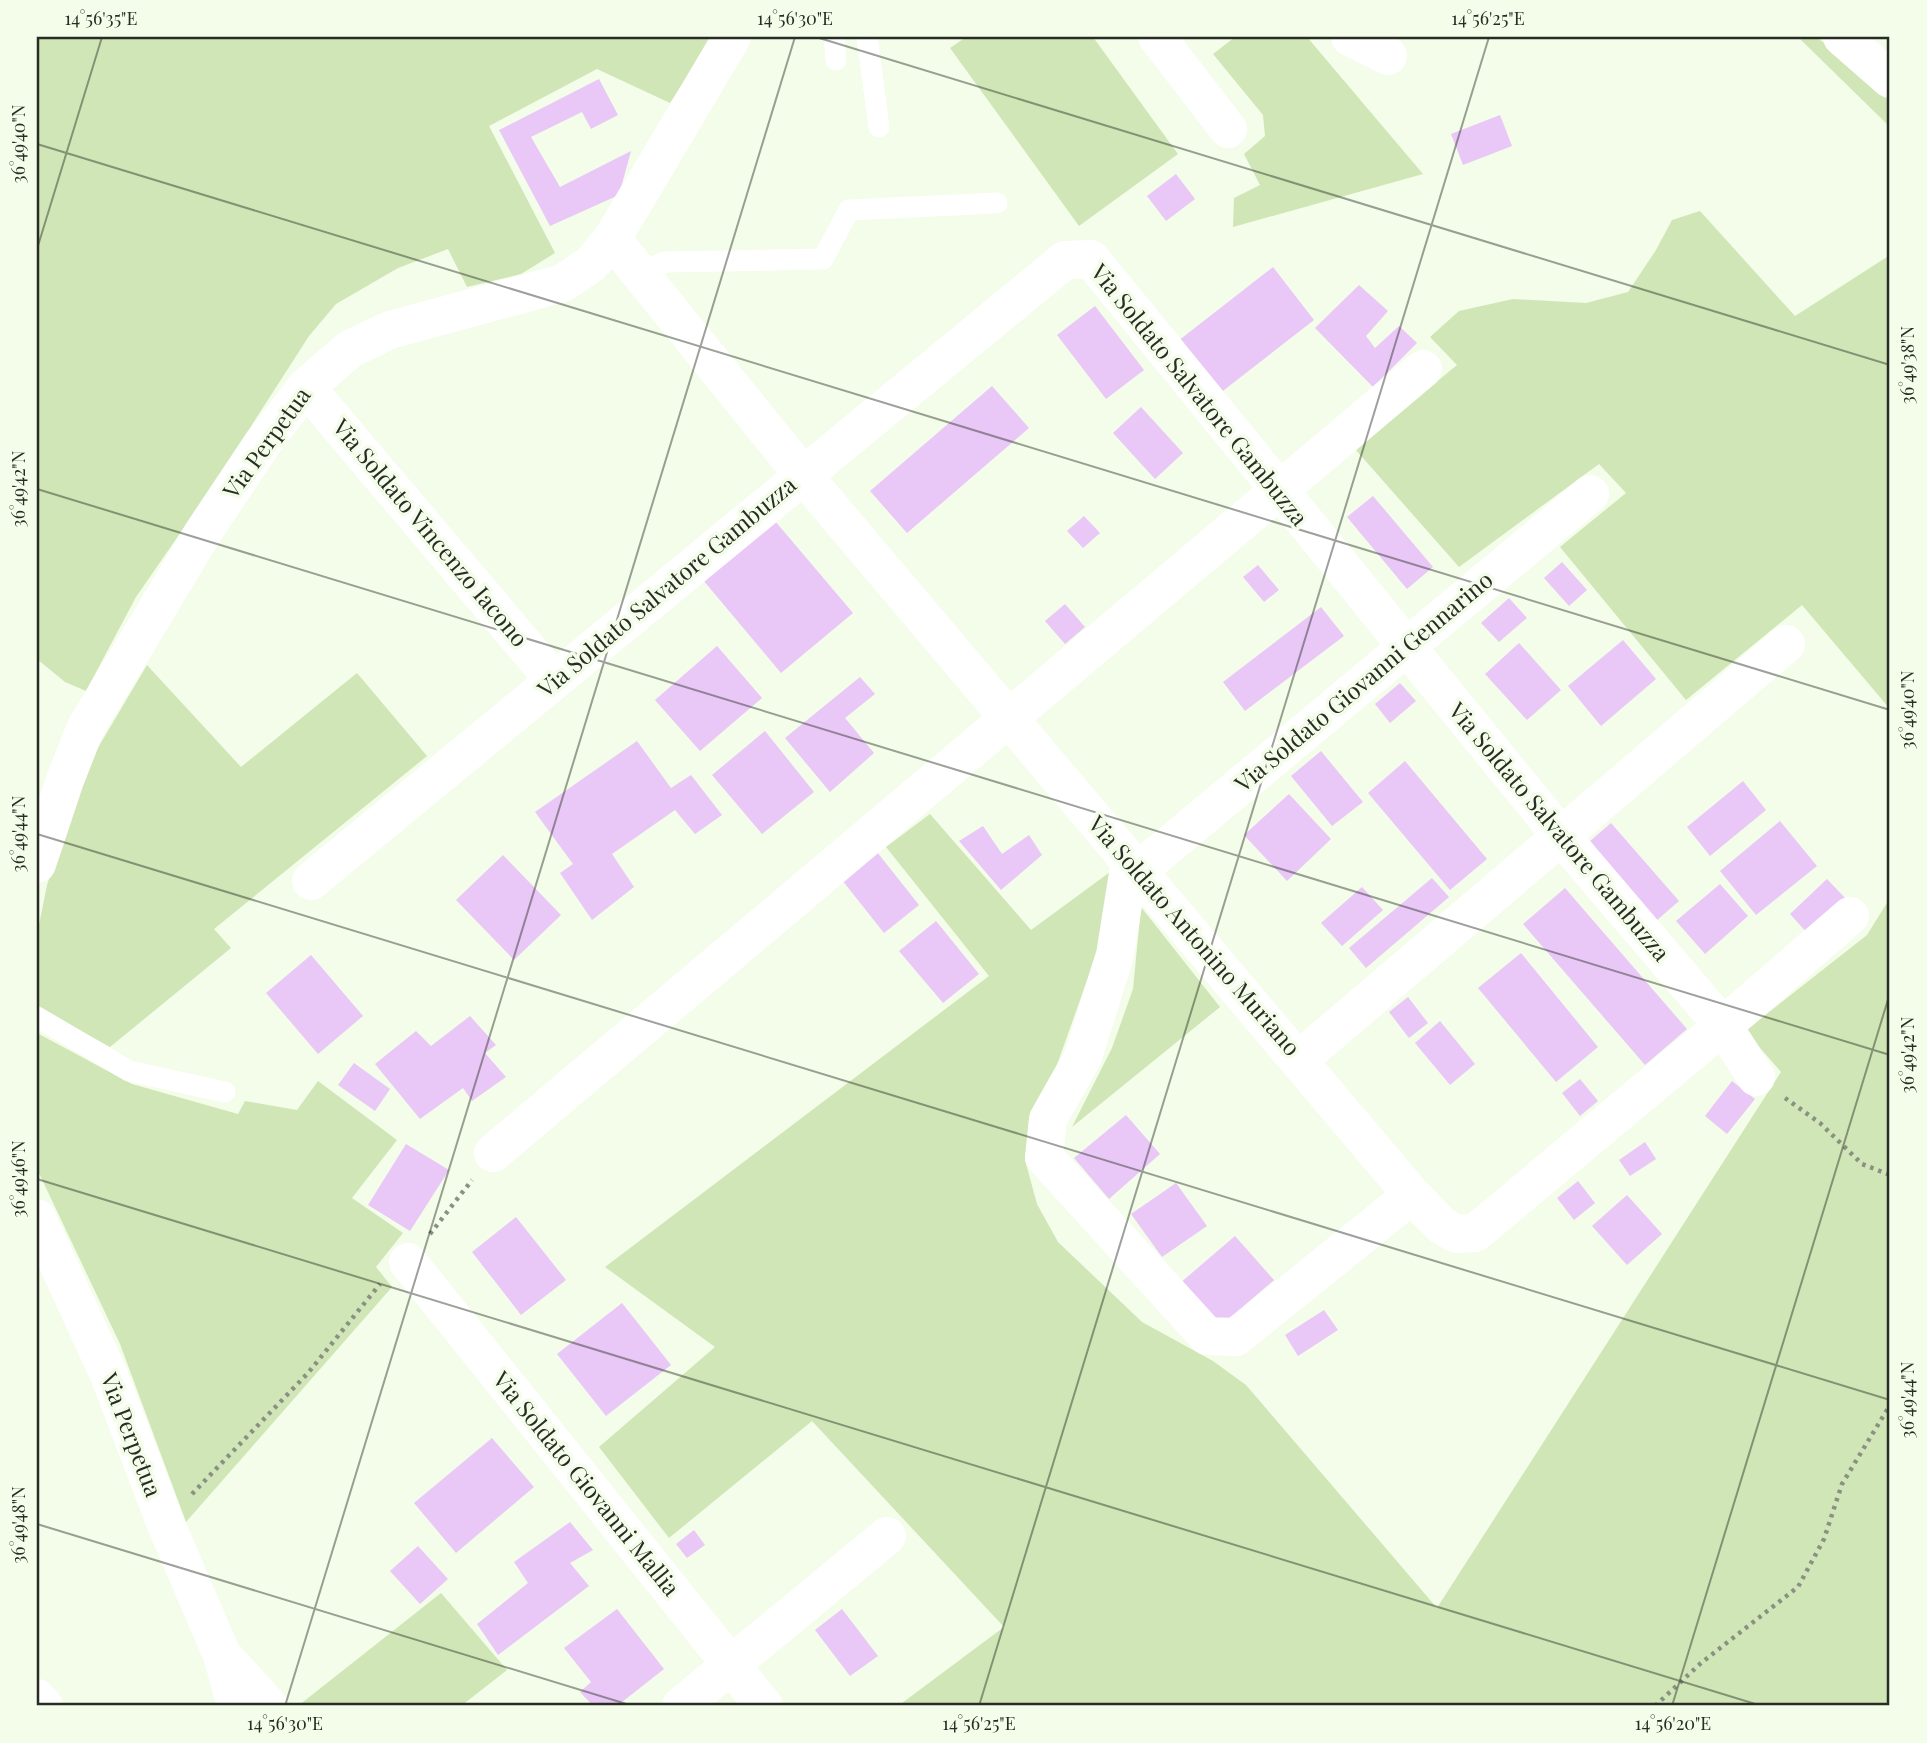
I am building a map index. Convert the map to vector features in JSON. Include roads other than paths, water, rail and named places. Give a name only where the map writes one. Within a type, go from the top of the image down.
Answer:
[{"type":"street","name":"Via Perpetua","points":[[37,864],[85,729],[202,534],[262,444],[306,387],[349,349],[390,330],[563,283],[592,264],[612,239],[732,37]]},
{"type":"street","points":[[1157,37],[1228,130]]},
{"type":"street","points":[[1350,37],[1388,55]]},
{"type":"street","points":[[1842,37],[1890,79]]},
{"type":"street","name":"Via Soldato Antonino Muriano","points":[[612,239],[803,475],[1300,1059],[1412,1195],[1441,1225],[1457,1234],[1475,1233],[1850,916]]},
{"type":"street","name":"Via Soldato Salvatore Gambuzza","points":[[311,881],[1065,260],[1091,259],[1560,836],[1723,1026],[1756,1077]]},
{"type":"street","points":[[493,1153],[1423,369]]},
{"type":"street","name":"Via Soldato Vincenzo Iacono","points":[[306,387],[554,680]]},
{"type":"street","name":"Via Soldato Giovanni Gennarino","points":[[1134,866],[1406,647],[1590,494]]},
{"type":"street","points":[[1300,1059],[1786,644]]},
{"type":"street","points":[[1134,866],[1115,955],[1083,1057],[1048,1119],[1044,1157],[1208,1336],[1236,1337],[1412,1195]]},
{"type":"street","name":"Via Perpetua","points":[[37,1218],[109,1375],[165,1522],[243,1704]]},
{"type":"street","name":"Via Soldato Giovanni Mallia","points":[[408,1262],[764,1706]]},
{"type":"street","points":[[681,1706],[887,1536]]},
{"type":"street","points":[[37,1698],[44,1706]]},
{"type":"lane","points":[[834,37],[836,60]]},
{"type":"lane","points":[[867,37],[879,127]]},
{"type":"lane","points":[[639,271],[666,261],[823,259],[849,210],[997,203]]},
{"type":"lane","points":[[37,1017],[129,1071],[225,1092]]}]
